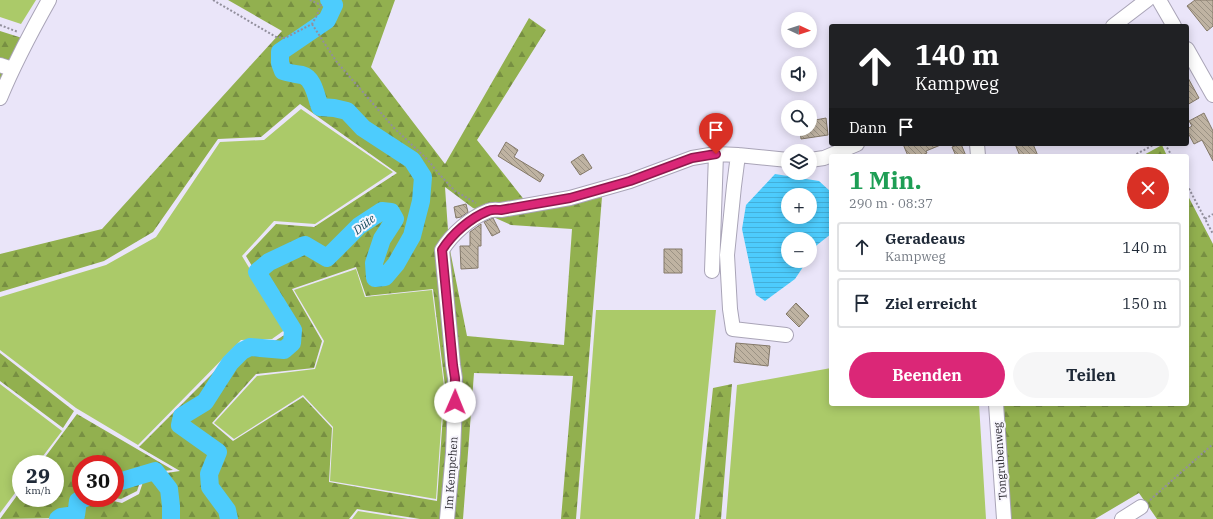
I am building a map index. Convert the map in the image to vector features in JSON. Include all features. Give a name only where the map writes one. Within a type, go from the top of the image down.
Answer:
[{"type":"street","points":[[0,98],[6,67],[29,36],[49,0]]},
{"type":"street","points":[[1116,24],[1147,0]]},
{"type":"street","points":[[1159,0],[1173,24]]},
{"type":"street","points":[[1189,53],[1213,95]]},
{"type":"street","points":[[833,154],[852,146]]},
{"type":"street","points":[[489,210],[501,210],[570,198],[630,181],[692,158],[716,154],[781,159]]},
{"type":"street","points":[[712,271],[716,154]]},
{"type":"street","points":[[738,155],[728,255],[730,309],[733,329],[786,335]]},
{"type":"street","points":[[817,159],[829,156]]},
{"type":"street","name":"Im Kempchen","points":[[447,519],[453,453],[455,378],[442,250],[448,241],[469,221],[489,210]]},
{"type":"street","name":"Tongrubenweg","points":[[996,406],[1004,519]]},
{"type":"street","points":[[1122,519],[1142,507]]},
{"type":"path","points":[[213,0],[276,37],[285,38],[312,24],[321,5],[310,0]]},
{"type":"path","points":[[312,24],[336,61],[394,128],[427,158],[455,191],[489,210]]},
{"type":"path","points":[[0,25],[29,36]]},
{"type":"path","points":[[1137,154],[1151,146]]},
{"type":"path","points":[[1189,189],[1213,234]]},
{"type":"path","points":[[1205,219],[1213,214]]},
{"type":"path","points":[[1142,507],[1213,444]]},
{"type":"green space","points":[[0,0],[36,0],[21,24],[0,17]]},
{"type":"green space","points":[[228,0],[395,0],[371,67],[445,164],[529,18],[546,30],[477,140],[533,211],[602,197],[576,519],[561,519],[573,376],[474,373],[463,519],[420,519],[357,509],[349,519],[67,519],[75,514],[76,507],[124,507],[124,502],[139,494],[145,476],[180,471],[139,447],[243,343],[273,342],[291,331],[246,256],[276,224],[314,227],[397,173],[300,104],[261,137],[218,139],[153,232],[104,261],[0,292],[0,254],[102,229],[282,31]],"holes":[[[445,187],[473,208],[511,225],[572,229],[564,345],[467,336],[449,245]],[[356,267],[366,296],[433,289],[445,386],[437,501],[329,482],[332,428],[303,397],[233,441],[212,423],[256,374],[314,368],[322,341],[292,289]]]},
{"type":"green space","points":[[0,31],[22,38],[0,88]]},
{"type":"green space","points":[[301,109],[393,172],[315,224],[274,221],[242,256],[286,329],[272,339],[241,340],[138,445],[76,408],[0,350],[0,297],[106,265],[156,237],[220,142],[264,140]]},
{"type":"green space","points":[[1162,146],[1166,154],[1146,154]]},
{"type":"green space","points":[[1189,198],[1213,244],[1213,519],[1157,519],[1139,493],[1095,519],[1011,519],[1003,406],[1189,406]]},
{"type":"green space","points":[[356,269],[365,297],[432,290],[444,386],[436,499],[330,481],[333,427],[303,395],[234,439],[214,423],[257,376],[315,369],[324,341],[294,290]]},
{"type":"green space","points":[[596,310],[716,310],[695,519],[580,519]]},
{"type":"green space","points":[[0,353],[74,411],[63,428],[0,381]]},
{"type":"green space","points":[[829,368],[829,406],[979,406],[986,519],[726,519],[737,385]]},
{"type":"green space","points":[[0,384],[62,431],[44,455],[12,455],[12,497],[0,513]]},
{"type":"green space","points":[[732,384],[721,519],[699,519],[713,388]]},
{"type":"green space","points":[[77,414],[173,470],[143,473],[137,491],[124,498],[124,455],[72,455],[72,507],[74,507],[74,511],[63,518],[0,519],[12,502],[12,507],[64,507],[64,455],[47,455]]},
{"type":"green space","points":[[358,511],[408,519],[352,519]]},
{"type":"water","points":[[775,174],[781,175],[781,180],[819,181],[829,190],[829,236],[817,245],[817,232],[781,232],[781,268],[802,268],[795,279],[765,301],[756,295],[742,229],[746,205]]},
{"type":"building","points":[[1195,0],[1213,0],[1213,26],[1207,31],[1187,6]]},
{"type":"building","points":[[1189,80],[1199,98],[1189,104]]},
{"type":"building","points":[[1204,113],[1213,131],[1213,161],[1202,140],[1194,144],[1189,135],[1189,128],[1192,126],[1189,121]]},
{"type":"building","points":[[826,118],[828,135],[801,139],[801,136],[817,136],[817,120]]},
{"type":"building","points":[[506,142],[518,150],[514,157],[544,175],[540,182],[498,156]]},
{"type":"building","points":[[904,146],[938,146],[926,151],[927,153],[925,154],[907,154]]},
{"type":"building","points":[[962,146],[965,154],[955,154],[952,147]]},
{"type":"building","points":[[1016,146],[1034,146],[1037,154],[1019,154]]},
{"type":"building","points":[[583,154],[592,168],[580,175],[571,162]]},
{"type":"building","points":[[466,204],[468,212],[461,217],[456,218],[454,207]]},
{"type":"building","points":[[493,218],[500,232],[492,236],[484,222]]},
{"type":"building","points":[[481,224],[481,246],[478,246],[478,268],[461,269],[460,246],[470,246],[470,232]]},
{"type":"building","points":[[664,249],[682,249],[682,273],[664,273]]},
{"type":"building","points":[[796,303],[809,316],[799,327],[786,314]]},
{"type":"building","points":[[736,343],[770,346],[768,366],[734,362]]},
{"type":"waterway","name":"Düte","points":[[229,519],[227,510],[210,487],[209,474],[218,452],[180,425],[182,416],[205,402],[230,363],[242,351],[250,347],[284,350],[292,343],[293,330],[257,272],[269,262],[305,245],[327,258],[359,226],[382,211],[391,212],[395,219],[382,239],[374,263],[375,278],[385,277],[396,264],[412,236],[421,201],[423,177],[412,160],[363,128],[347,111],[320,107],[314,88],[306,77],[283,71],[280,63],[280,52],[327,20],[334,5],[329,0]]},
{"type":"waterway","name":"Düte","points":[[124,480],[155,471],[169,489],[171,519]]},
{"type":"waterway","name":"Düte","points":[[58,519],[61,517],[76,515],[77,507]]},
{"type":"route","points":[[455,402],[455,378],[442,250],[448,241],[458,231],[469,221],[489,210],[501,210],[570,198],[630,181],[692,158],[716,154]]}]
